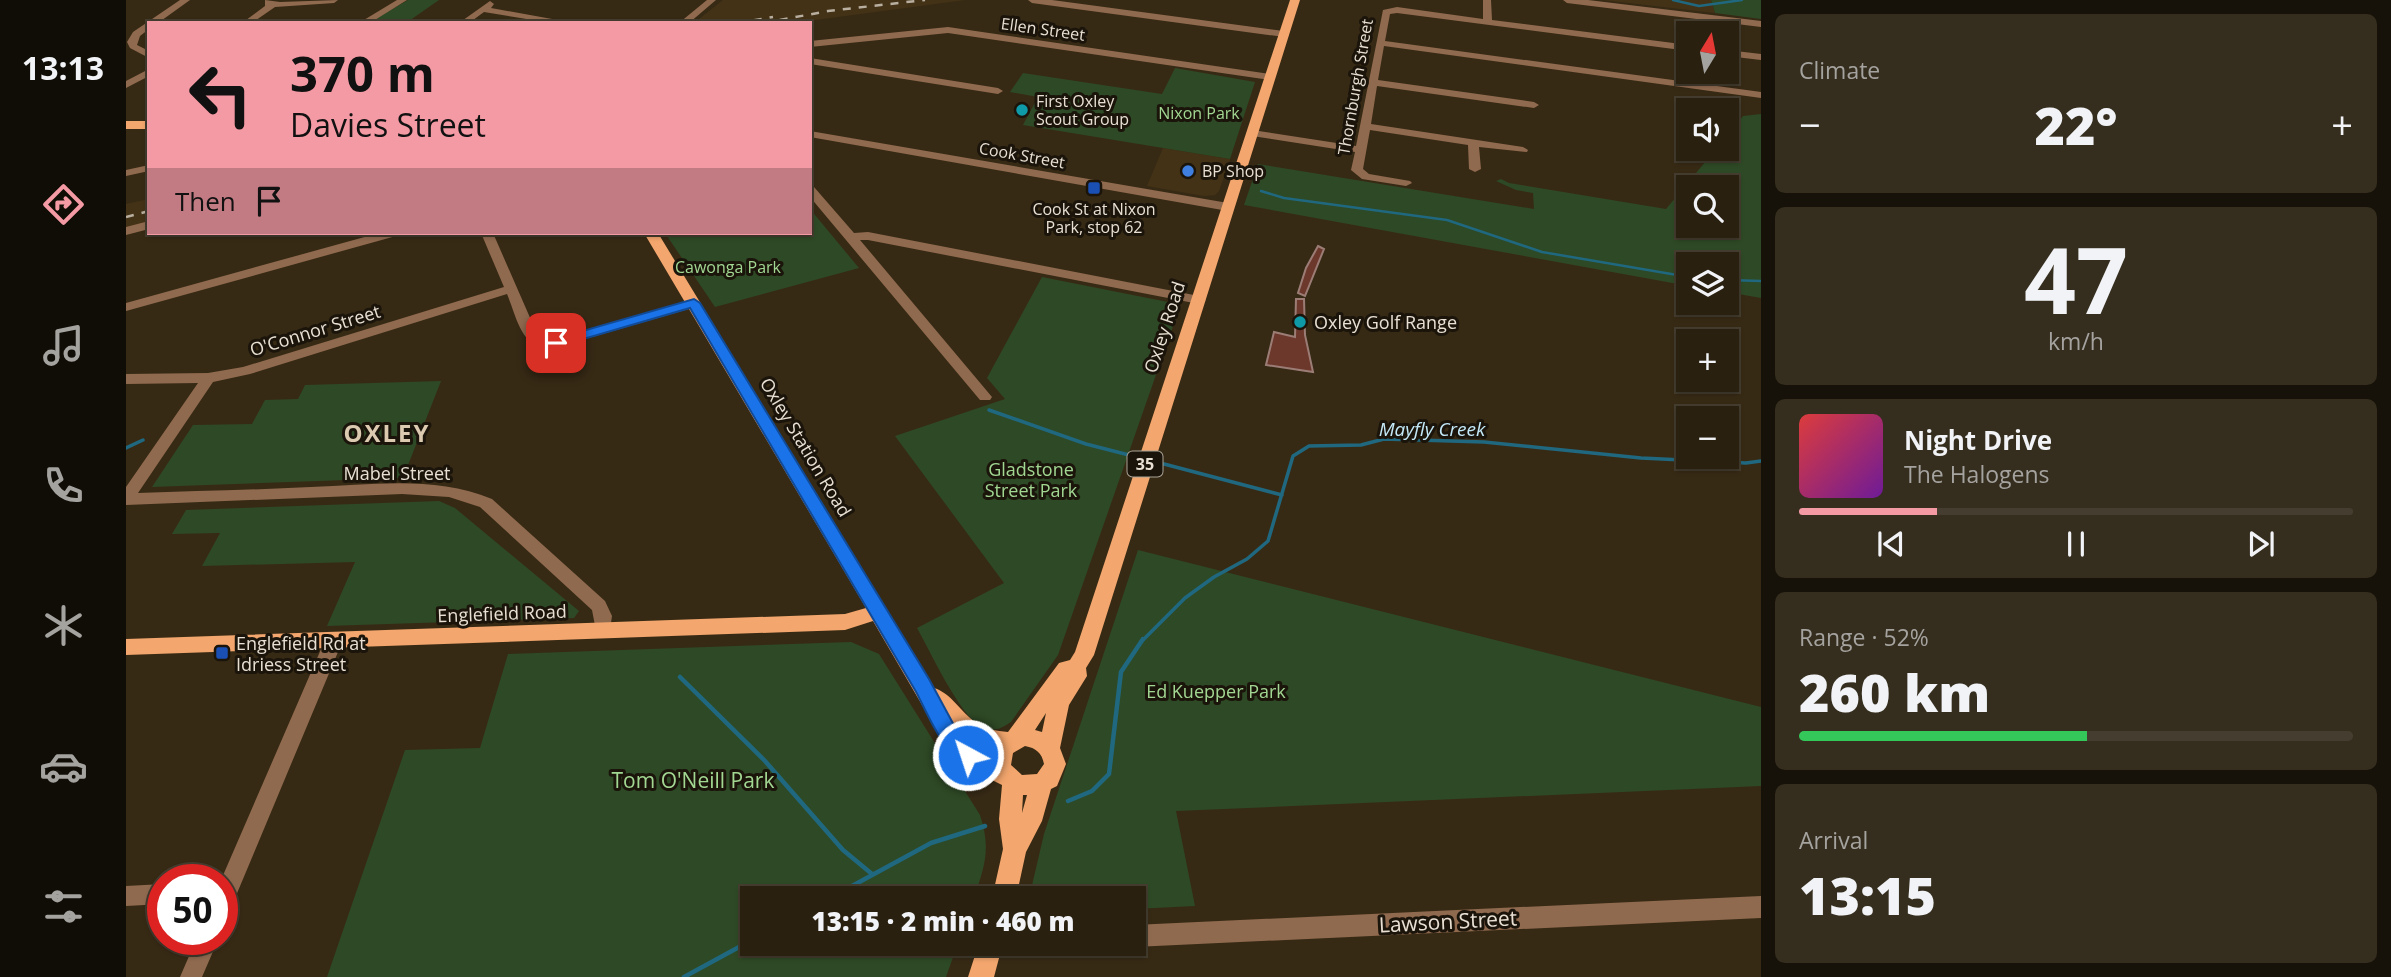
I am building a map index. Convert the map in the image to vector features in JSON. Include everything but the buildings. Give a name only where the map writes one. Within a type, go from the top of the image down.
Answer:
[{"type":"main road","name":"Oxley Road","points":[[1049,748],[1059,703],[1077,676],[1076,667],[1088,642],[1295,0]]},
{"type":"main road","points":[[126,125],[147,125]]},
{"type":"main road","name":"Oxley Station Road","points":[[652,235],[922,685],[955,746],[1009,779]]},
{"type":"main road","name":"Englefield Road","points":[[126,647],[845,622],[877,612]]},
{"type":"main road","name":"Oxley Road","points":[[1013,741],[1066,669],[1076,667]]},
{"type":"main road","name":"Oxley Station Road","points":[[922,685],[970,732],[990,740],[1013,741]]},
{"type":"main road","points":[[1013,741],[1034,738],[1049,748]]},
{"type":"main road","name":"35","points":[[1013,741],[999,758],[1009,779],[1010,819],[1016,849]]},
{"type":"main road","name":"35","points":[[1006,886],[1016,849],[1031,821],[1041,784],[1048,779],[1055,764],[1049,748]]},
{"type":"main road","points":[[1009,779],[1022,785],[1041,784]]},
{"type":"main road","points":[[981,977],[987,956]]},
{"type":"street","points":[[154,21],[186,0]]},
{"type":"street","points":[[248,21],[271,3],[334,0]]},
{"type":"street","points":[[366,21],[403,0]]},
{"type":"street","points":[[466,21],[496,0]]},
{"type":"street","points":[[686,21],[712,0]]},
{"type":"street","points":[[1032,0],[1284,34]]},
{"type":"street","points":[[1487,0],[1488,22]]},
{"type":"street","points":[[1567,0],[1761,23]]},
{"type":"street","points":[[482,9],[557,21]]},
{"type":"street","name":"Thornburgh Street","points":[[1406,183],[1359,174],[1357,170],[1384,14],[1391,10],[1676,46]]},
{"type":"street","points":[[147,26],[136,34],[132,42],[133,46],[147,54]]},
{"type":"street","name":"Ellen Street","points":[[812,44],[948,30],[1270,77]]},
{"type":"street","points":[[1380,43],[1761,95]]},
{"type":"street","points":[[1740,54],[1761,57]]},
{"type":"street","points":[[812,61],[998,91]]},
{"type":"street","points":[[126,86],[147,73]]},
{"type":"street","points":[[1372,82],[1541,107]]},
{"type":"street","points":[[1365,125],[1530,151]]},
{"type":"street","points":[[1252,133],[1360,150]]},
{"type":"street","name":"Cook Street","points":[[812,134],[1228,207]]},
{"type":"street","points":[[1473,142],[1472,170],[1489,175]]},
{"type":"street","points":[[126,173],[147,168]]},
{"type":"street","points":[[812,191],[985,397]]},
{"type":"street","points":[[126,231],[147,226]]},
{"type":"street","points":[[126,307],[385,235]]},
{"type":"street","points":[[488,235],[532,338],[541,344],[556,343],[694,303]]},
{"type":"street","points":[[851,237],[868,236],[1199,300]]},
{"type":"street","name":"O'Connor Street","points":[[126,379],[208,377],[245,372],[510,289]]},
{"type":"street","points":[[126,499],[208,377]]},
{"type":"street","name":"Mabel Street","points":[[126,499],[449,490],[472,495],[486,503],[599,606],[603,616],[603,631]]},
{"type":"street","points":[[237,864],[334,640]]},
{"type":"street","points":[[126,896],[147,895]]},
{"type":"street","name":"Lawson Street","points":[[1146,935],[1761,907]]},
{"type":"street","points":[[191,977],[201,955]]},
{"type":"shaded area","points":[[723,0],[965,0],[808,21],[697,21]]},
{"type":"shaded area","points":[[1603,0],[1711,0],[1715,13]]},
{"type":"shaded area","points":[[1163,148],[1230,159],[1219,191],[1215,195],[1204,196],[1147,186]]},
{"type":"shaded area","points":[[147,199],[147,223],[126,228],[126,204]]},
{"type":"green space","points":[[408,0],[439,0],[409,21],[371,21]]},
{"type":"green space","points":[[1711,0],[1761,0],[1761,19],[1715,13]]},
{"type":"green space","name":"Nixon Park","points":[[1175,68],[1255,82],[1230,159],[1023,125],[1038,97],[1010,92],[1023,73],[1162,94]]},
{"type":"green space","points":[[1761,114],[1761,298],[1739,294],[1739,252],[1676,252],[1676,284],[1244,205],[1258,164],[1534,209],[1533,193],[1516,190],[1496,181],[1501,179],[1509,183],[1666,209],[1676,197],[1676,238],[1739,238],[1739,175],[1694,175],[1706,161],[1739,161],[1739,121],[1743,116]]},
{"type":"green space","name":"Cawonga Park","points":[[812,211],[859,268],[715,307],[666,235],[812,235]]},
{"type":"green space","name":"Gladstone Street Park","points":[[1042,277],[1168,302],[1179,309],[1058,655],[1011,722],[992,730],[980,726],[963,709],[917,628],[1004,583],[895,436],[1005,399],[987,378]]},
{"type":"green space","points":[[441,381],[403,478],[152,487],[193,425],[252,424],[265,400],[298,399],[305,385]]},
{"type":"green space","points":[[439,501],[455,508],[579,611],[574,618],[327,626],[355,562],[202,566],[220,533],[172,534],[186,510]]},
{"type":"green space","name":"Ed Kuepper Park","points":[[1138,550],[1761,707],[1761,786],[1176,811],[1195,906],[1146,908],[1146,886],[1032,886],[1044,834]]},
{"type":"green space","name":"Tom O'Neill Park","points":[[851,642],[879,654],[980,815],[986,848],[978,886],[740,886],[740,956],[953,956],[946,977],[327,977],[405,750],[480,748],[508,654]]},
{"type":"waterway","points":[[1673,0],[1699,6],[1742,0]]},
{"type":"waterway","points":[[1261,191],[1284,198],[1447,220],[1542,252],[1676,275]]},
{"type":"waterway","points":[[1739,280],[1761,281]]},
{"type":"waterway","points":[[989,410],[1086,444],[1129,455]]},
{"type":"waterway","name":"Mayfly Creek","points":[[1282,495],[1293,456],[1309,446],[1361,445],[1384,439],[1484,442],[1641,458],[1746,463],[1761,461]]},
{"type":"waterway","points":[[126,448],[143,440]]},
{"type":"waterway","points":[[1164,464],[1282,495]]},
{"type":"waterway","name":"Mayfly Creek","points":[[1142,641],[1185,598],[1214,577],[1247,559],[1268,541],[1282,495]]},
{"type":"waterway","name":"Mayfly Creek","points":[[1068,801],[1092,791],[1109,774],[1121,672],[1143,639]]},
{"type":"waterway","points":[[680,677],[765,761],[843,850],[872,874]]},
{"type":"waterway","name":"Mayfly Creek","points":[[852,886],[931,843],[985,826]]},
{"type":"waterway","name":"Mayfly Creek","points":[[684,977],[740,947]]},
{"type":"railway","points":[[775,21],[828,11],[925,0]]},
{"type":"railway","points":[[750,21],[773,17]]},
{"type":"railway","points":[[126,217],[147,212]]},
{"type":"place","name":"First Oxley Scout Group","points":[[1022,110]]},
{"type":"place","name":"BP Shop","points":[[1188,171]]},
{"type":"place","name":"Cook St at Nixon Park, stop 62","points":[[1094,188]]},
{"type":"place","name":"Oxley Golf Range","points":[[1300,322]]},
{"type":"place","name":"Englefield Rd at Idriess Street","points":[[222,653]]},
{"type":"district","name":"OXLEY","points":[[387,432]]},
{"type":"route","points":[[556,343],[694,303],[922,685],[955,746],[968,755]]}]
